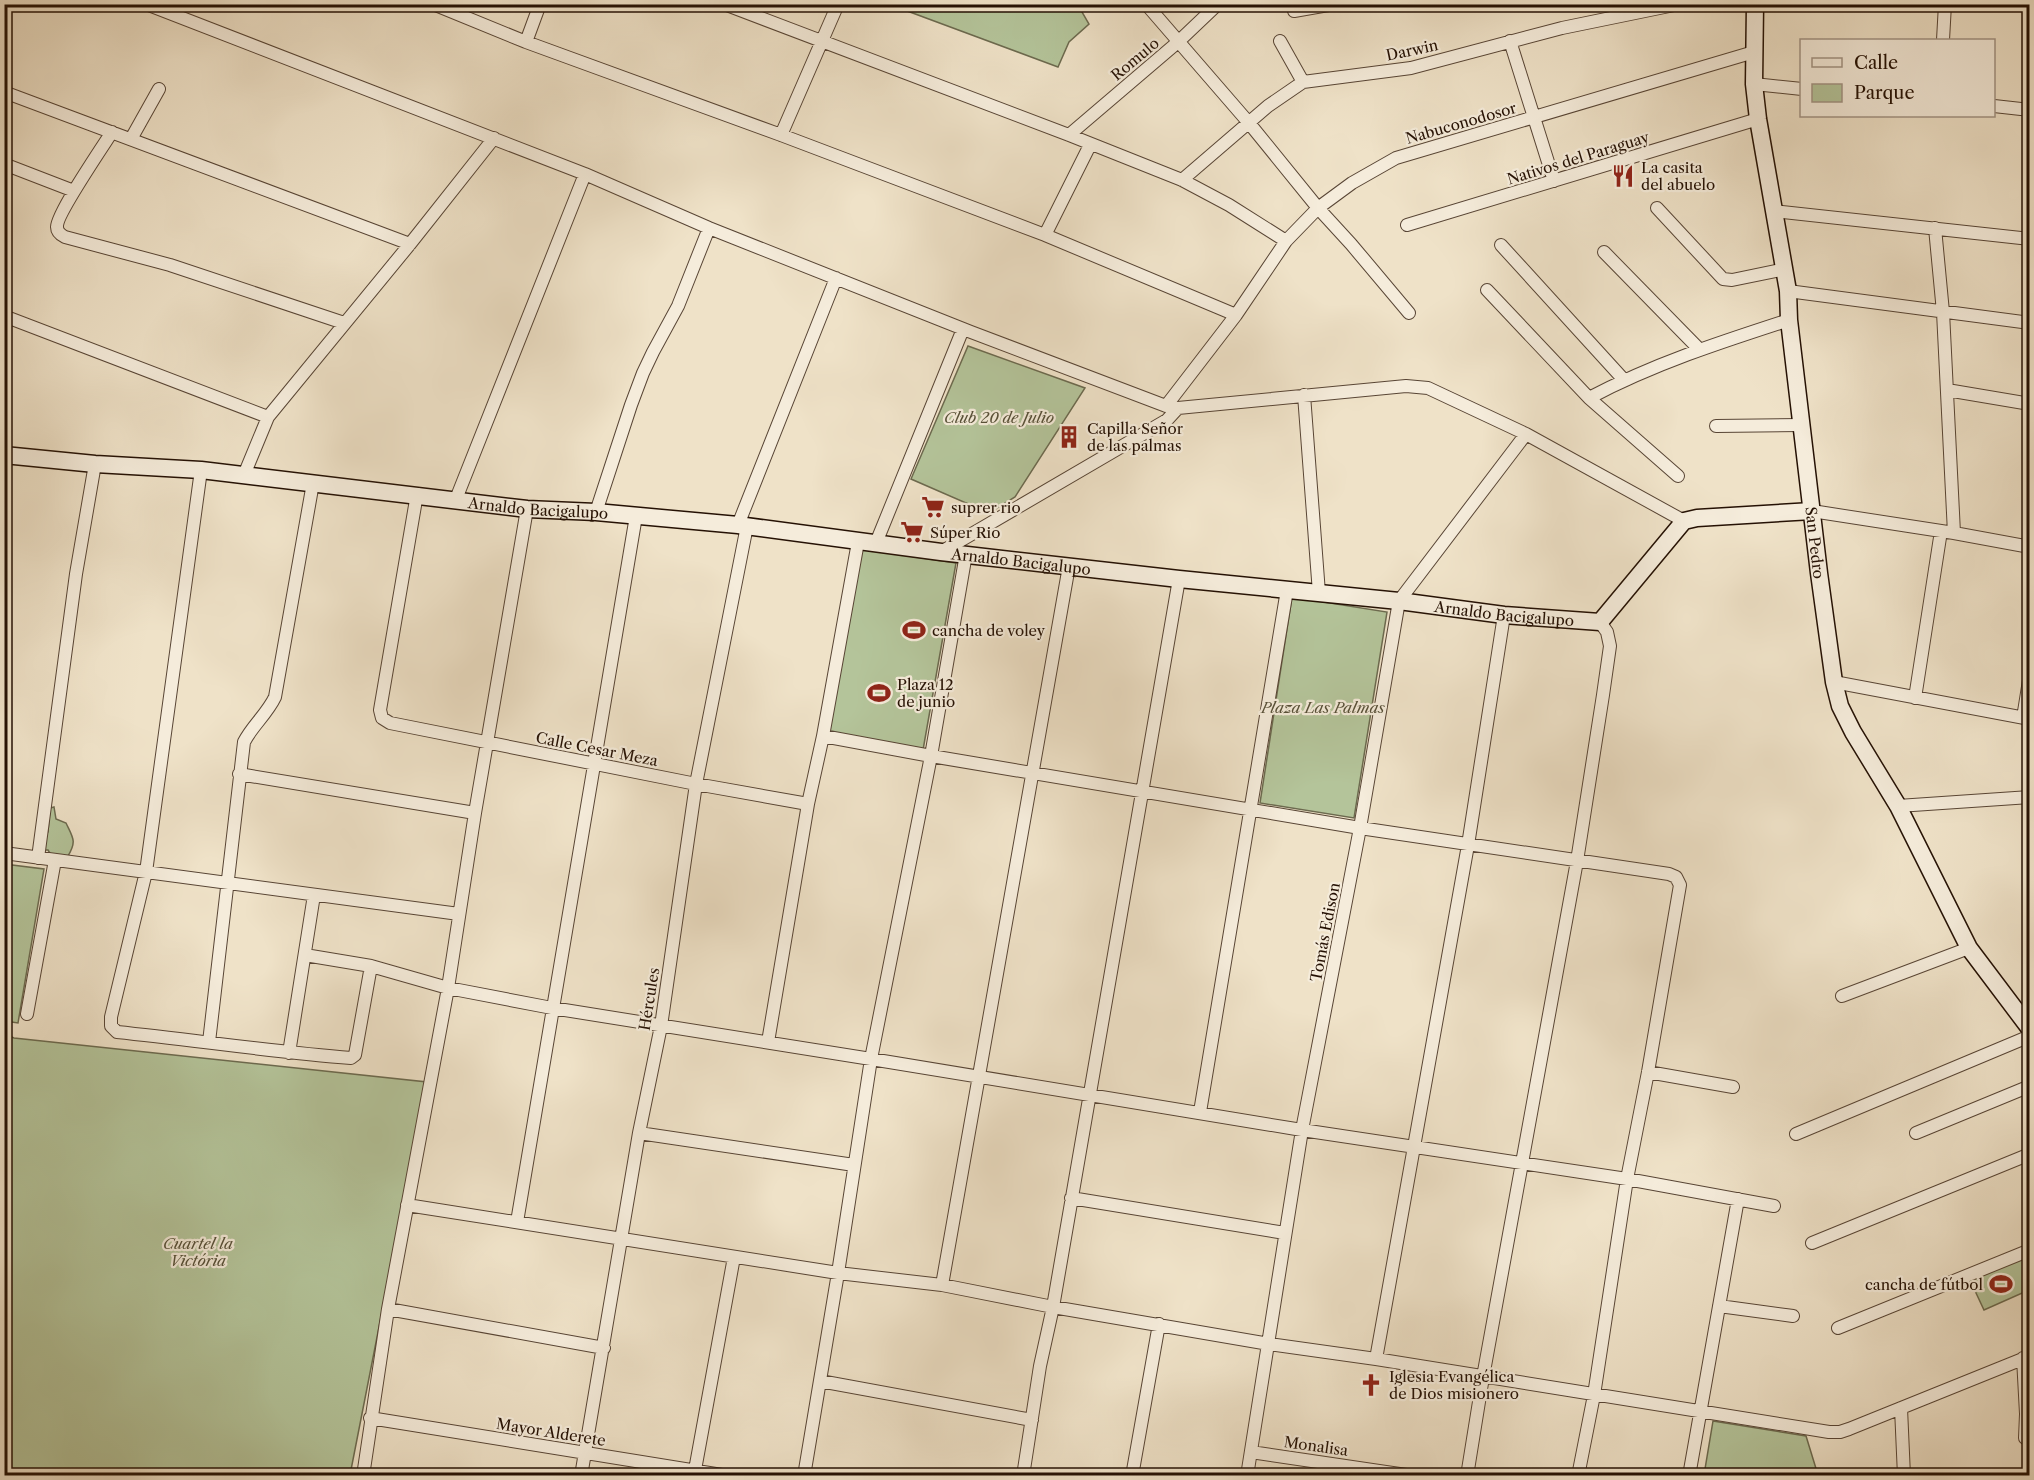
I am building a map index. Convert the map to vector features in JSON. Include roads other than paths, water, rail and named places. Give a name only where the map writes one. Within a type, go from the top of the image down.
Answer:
[{"type":"street","points":[[146,4],[585,174],[709,228],[963,329],[1172,407],[1406,386],[1428,388],[1526,434],[1684,521]]},
{"type":"street","points":[[433,4],[526,42],[1045,235],[1236,315]]},
{"type":"street","points":[[526,42],[540,4]]},
{"type":"street","points":[[724,4],[1182,180],[1229,205],[1286,241]]},
{"type":"street","points":[[781,135],[838,4]]},
{"type":"street","points":[[1146,4],[1409,313]]},
{"type":"street","name":"Romulo","points":[[1069,135],[1178,42],[1218,4]]},
{"type":"street","points":[[1294,10],[1334,4]]},
{"type":"street","name":"Darwin","points":[[1182,180],[1268,106],[1302,82],[1411,68],[1562,28],[1678,4]]},
{"type":"street","name":"San Pedro","points":[[1755,4],[1754,84],[1758,119],[1785,268],[1801,425],[1834,682],[1840,706],[1898,806],[1970,948],[2030,1029]]},
{"type":"street","points":[[1943,39],[1945,4]]},
{"type":"street","points":[[1280,41],[1302,82]]},
{"type":"street","points":[[1510,41],[1554,181]]},
{"type":"street","name":"Nabuconodosor","points":[[941,552],[1167,420],[1172,407],[1286,241],[1318,208],[1352,183],[1396,158],[1754,52]]},
{"type":"street","points":[[1754,84],[1800,89]]},
{"type":"street","points":[[131,138],[159,89]]},
{"type":"street","points":[[4,92],[410,244]]},
{"type":"street","points":[[1995,106],[2030,110]]},
{"type":"street","name":"Nativos del Paraguay","points":[[1407,225],[1758,119]]},
{"type":"street","points":[[112,132],[74,191],[58,221],[59,234],[170,265],[344,323]]},
{"type":"street","points":[[244,475],[268,417],[494,138]]},
{"type":"street","points":[[1045,235],[1090,145]]},
{"type":"street","points":[[6,168],[74,191]]},
{"type":"street","points":[[456,499],[585,174]]},
{"type":"street","points":[[1657,208],[1723,279],[1732,280],[1785,268]]},
{"type":"street","points":[[1774,211],[2030,238]]},
{"type":"street","points":[[596,512],[643,373],[678,306],[709,228]]},
{"type":"street","points":[[1935,228],[1943,312],[1954,533]]},
{"type":"street","points":[[1501,244],[1624,380]]},
{"type":"street","points":[[1604,252],[1699,350]]},
{"type":"street","name":"Hércules","points":[[581,1476],[639,1133],[661,1026],[696,784],[743,526],[836,278]]},
{"type":"street","points":[[1487,290],[1589,398],[1678,476]]},
{"type":"street","points":[[1788,291],[2030,323]]},
{"type":"street","points":[[4,316],[268,417]]},
{"type":"street","points":[[1589,398],[1624,380],[1699,350],[1789,320]]},
{"type":"street","points":[[876,543],[963,329]]},
{"type":"street","points":[[1947,390],[2030,404]]},
{"type":"street","points":[[1304,395],[1319,593]]},
{"type":"street","points":[[1716,426],[1801,425]]},
{"type":"street","name":"Tomás Edison","points":[[1247,1476],[1302,1130],[1360,828],[1399,601],[1526,434]]},
{"type":"street","name":"Arnaldo Bacigalupo","points":[[4,456],[201,470],[417,494],[527,509],[596,512],[743,526],[858,542],[1179,579],[1399,601],[1504,615],[1600,622]]},
{"type":"street","points":[[38,858],[76,574],[95,464]]},
{"type":"street","points":[[201,470],[146,872],[111,1017],[111,1026],[117,1032],[289,1053],[353,1057],[371,966]]},
{"type":"street","points":[[209,1042],[244,742],[250,730],[271,706],[274,697],[313,483]]},
{"type":"street","name":"Calle Cesar Meza","points":[[417,494],[380,710],[382,718],[390,723],[808,804]]},
{"type":"street","points":[[363,1476],[388,1309],[448,988],[475,813],[527,509]]},
{"type":"street","points":[[1467,1476],[1577,861],[1610,645],[1600,622],[1684,521],[1697,518],[1812,511],[2030,547]]},
{"type":"street","points":[[517,1222],[636,516]]},
{"type":"street","points":[[1915,698],[1941,531]]},
{"type":"street","points":[[768,1042],[808,804],[823,736],[858,542]]},
{"type":"street","points":[[804,1476],[871,1059],[930,756],[966,554]]},
{"type":"street","points":[[942,1285],[1069,566]]},
{"type":"street","points":[[1023,1476],[1040,1366],[1053,1307],[1179,579]]},
{"type":"street","points":[[1200,1112],[1287,590]]},
{"type":"street","points":[[1376,1359],[1468,844],[1504,615]]},
{"type":"street","points":[[1834,682],[2026,719],[2030,674]]},
{"type":"street","points":[[823,736],[1360,828],[1670,874],[1676,878],[1680,885],[1628,1179],[1594,1395],[1578,1476]]},
{"type":"street","points":[[239,774],[475,813]]},
{"type":"street","points":[[1898,806],[2030,797]]},
{"type":"street","points":[[4,853],[227,881],[314,896],[459,914]]},
{"type":"street","points":[[27,1014],[55,860]]},
{"type":"street","points":[[289,1053],[314,896]]},
{"type":"street","points":[[1842,996],[1970,948]]},
{"type":"street","points":[[305,955],[371,966],[448,988],[552,1008],[1302,1130],[1628,1179],[1774,1206]]},
{"type":"street","points":[[1796,1134],[2030,1036]]},
{"type":"street","points":[[1648,1072],[1733,1087]]},
{"type":"street","points":[[1916,1133],[2030,1086]]},
{"type":"street","points":[[639,1133],[854,1165]]},
{"type":"street","points":[[1812,1243],[2030,1154]]},
{"type":"street","points":[[1071,1198],[1285,1233]]},
{"type":"street","points":[[1689,1476],[1738,1199]]},
{"type":"street","points":[[407,1205],[838,1273],[942,1285],[1053,1307],[1269,1344],[1829,1432],[1840,1432],[2026,1357],[2025,1438]]},
{"type":"street","points":[[1838,1328],[2030,1250]]},
{"type":"street","points":[[695,1470],[734,1257]]},
{"type":"street","points":[[1719,1306],[1793,1316]]},
{"type":"street","points":[[388,1309],[604,1348]]},
{"type":"street","points":[[1132,1476],[1159,1324]]},
{"type":"street","points":[[820,1381],[1032,1420]]},
{"type":"street","points":[[1901,1408],[1904,1476]]},
{"type":"street","name":"Mayor Alderete","points":[[370,1418],[728,1476]]},
{"type":"street","name":"Monalisa","points":[[1251,1452],[1413,1476]]},
{"type":"place","name":"La casita del abuelo","points":[[1623,176]]},
{"type":"place","name":"Capilla Señor de las palmas","points":[[1069,437]]},
{"type":"place","name":"suprer rio","points":[[933,507]]},
{"type":"place","name":"Súper Rio","points":[[912,532]]},
{"type":"place","name":"cancha de voley","points":[[914,630]]},
{"type":"place","name":"Plaza 12 de junio","points":[[879,693]]},
{"type":"place","name":"cancha de fútbol","points":[[2001,1284]]},
{"type":"place","name":"Iglesia Evangélica de Dios misionero","points":[[1371,1385]]},
{"type":"park label","name":"Club 20 de Julio","points":[[999,417]]},
{"type":"park label","name":"Plaza Las Palmas","points":[[1323,707]]},
{"type":"park label","name":"Cuartel la Victória","points":[[198,1252]]}]
